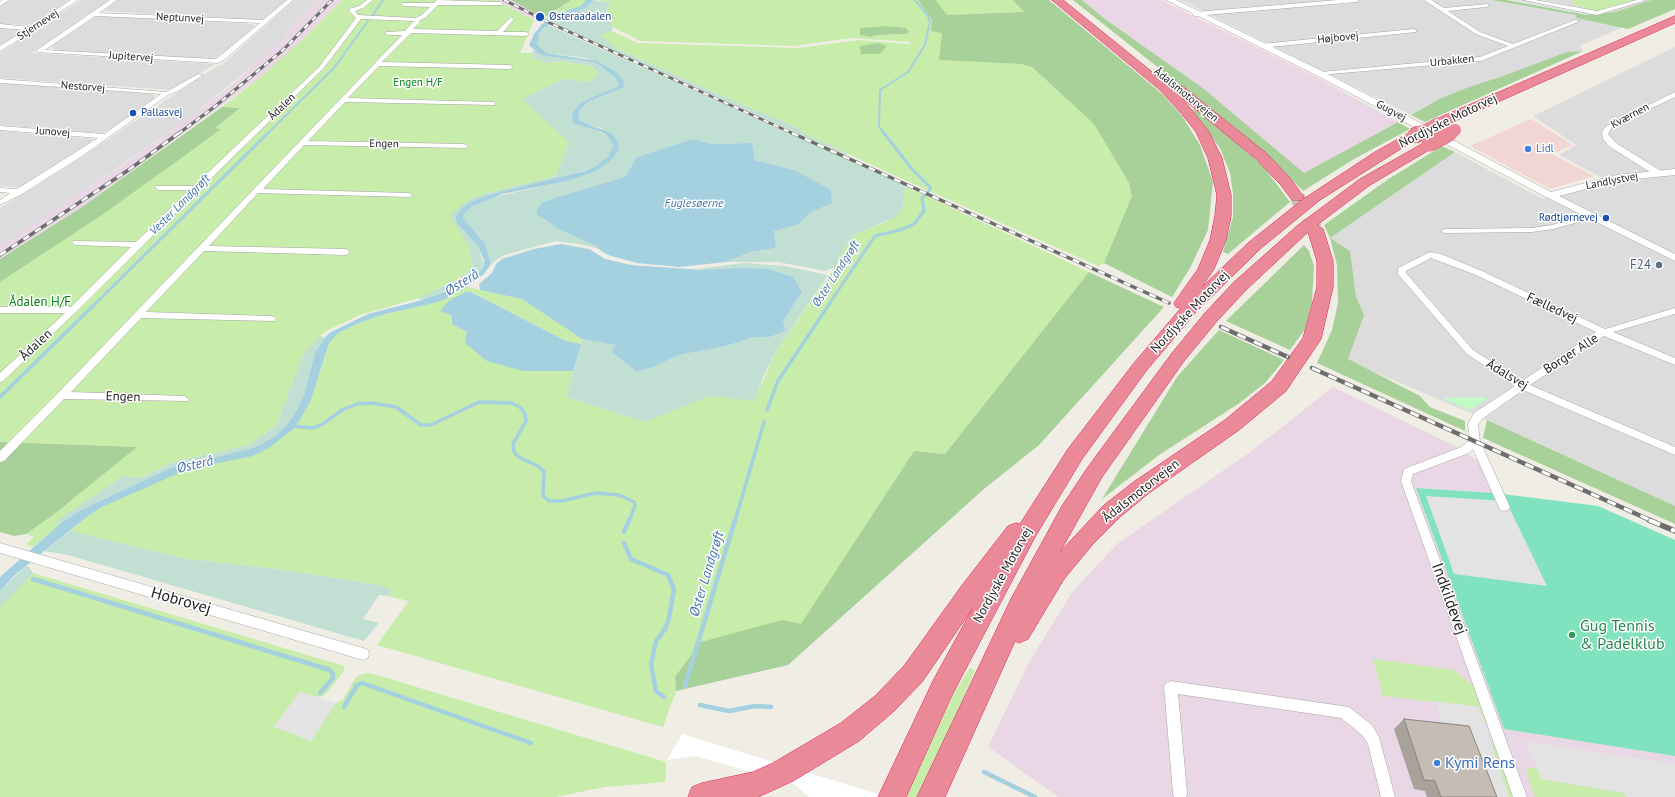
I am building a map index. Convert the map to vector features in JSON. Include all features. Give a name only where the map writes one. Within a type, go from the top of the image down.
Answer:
[{"type":"highway","name":"Ådalsmotorvejen","points":[[1057,0],[1164,87],[1202,132],[1215,158],[1224,195],[1223,216],[1218,240],[1206,269],[1191,292],[1131,363],[1072,457]]},
{"type":"highway","name":"Ådalsmotorvejen","points":[[1068,0],[1261,156],[1297,196]]},
{"type":"highway","name":"Nordjyske Motorvej","points":[[931,797],[943,768],[1019,606],[1070,512],[1095,472],[1178,357],[1211,317],[1240,286],[1302,229],[1421,140],[1440,123],[1675,18]]},
{"type":"highway","name":"Nordjyske Motorvej","points":[[1482,117],[1675,30]]},
{"type":"highway","name":"Nordjyske Motorvej","points":[[892,797],[920,735],[989,600],[1072,457],[1156,348],[1190,308],[1254,246],[1315,197],[1380,155],[1421,140],[1455,130],[1468,124]]},
{"type":"highway","name":"Ådalsmotorvejen","points":[[943,768],[1025,622],[1056,572],[1084,538],[1112,510],[1142,487],[1232,425],[1279,386],[1312,339],[1325,287],[1325,261],[1315,229]]},
{"type":"highway","points":[[702,797],[754,785],[783,772],[850,732],[884,704],[913,674],[971,591],[1072,457]]},
{"type":"street","points":[[0,4],[6,0]]},
{"type":"street","name":"Stjernevej","points":[[0,49],[33,29],[75,0]]},
{"type":"street","name":"Jupitervej","points":[[114,0],[39,51],[217,61],[222,59],[290,0]]},
{"type":"street","points":[[370,0],[361,7],[351,10],[359,18],[416,20],[424,16],[437,2]]},
{"type":"street","name":"Gugvej","points":[[1170,0],[1195,14],[1321,74],[1590,216],[1675,258]]},
{"type":"street","points":[[1195,14],[1321,1],[1357,0]]},
{"type":"street","points":[[1427,0],[1478,33],[1512,46]]},
{"type":"street","points":[[1526,0],[1597,12],[1643,0]]},
{"type":"street","points":[[404,4],[437,2],[500,4]]},
{"type":"street","points":[[1443,10],[1486,6]]},
{"type":"street","name":"Neptunvej","points":[[95,14],[265,22]]},
{"type":"street","name":"Ådalen","points":[[0,379],[73,310],[196,188],[321,68],[359,18]]},
{"type":"street","points":[[499,33],[511,19]]},
{"type":"street","points":[[0,458],[304,143],[409,32],[417,22],[416,20]]},
{"type":"street","name":"Urbakken","points":[[1321,74],[1481,58],[1577,21]]},
{"type":"street","points":[[0,26],[33,29]]},
{"type":"street","name":"Højbovej","points":[[1262,46],[1414,31]]},
{"type":"street","points":[[388,32],[526,34]]},
{"type":"street","points":[[379,64],[510,67]]},
{"type":"street","points":[[0,203],[106,136],[166,94],[176,90],[200,75]]},
{"type":"street","name":"Nestorvej","points":[[0,80],[162,92],[166,94]]},
{"type":"street","name":"Kværnen","points":[[1658,174],[1613,145],[1607,139],[1605,134],[1606,130],[1610,126],[1675,94]]},
{"type":"street","points":[[344,100],[493,104]]},
{"type":"street","name":"Junovej","points":[[0,128],[106,136]]},
{"type":"street","name":"Engen","points":[[304,143],[464,146]]},
{"type":"street","name":"Landlystvej","points":[[1550,195],[1617,178],[1675,172]]},
{"type":"street","points":[[159,188],[196,188]]},
{"type":"street","points":[[0,190],[19,192]]},
{"type":"street","points":[[257,191],[409,195]]},
{"type":"street","points":[[1445,231],[1532,230],[1554,227],[1590,216]]},
{"type":"street","points":[[76,243],[138,245]]},
{"type":"street","points":[[203,248],[346,252]]},
{"type":"street","name":"Fælledvej","points":[[1430,255],[1438,256],[1479,273],[1604,332],[1675,362]]},
{"type":"street","name":"Ådalsvej","points":[[1430,255],[1401,270],[1402,274],[1470,352],[1522,386],[1675,451]]},
{"type":"street","name":"Ådalen","points":[[0,310],[73,310]]},
{"type":"street","name":"Borger Alle","points":[[1504,506],[1475,441],[1473,424],[1478,416],[1604,332],[1675,311]]},
{"type":"street","points":[[139,315],[271,319]]},
{"type":"street","name":"Engen","points":[[62,395],[184,400]]},
{"type":"street","name":"Indkildevej","points":[[1475,441],[1465,450],[1408,472],[1406,481],[1520,797]]},
{"type":"street","name":"Hobrovej","points":[[0,548],[363,654]]},
{"type":"street","points":[[1180,793],[1171,687],[1344,712],[1358,720],[1367,730],[1374,742],[1388,797]]},
{"type":"shaded area","points":[[10,0],[69,0],[33,25],[0,24],[0,7]]},
{"type":"shaded area","points":[[81,0],[109,0],[32,53],[215,64],[173,90],[0,78],[0,53]]},
{"type":"shaded area","points":[[118,0],[286,1],[266,18],[256,20],[104,11]]},
{"type":"shaded area","points":[[294,0],[319,0],[284,34],[289,35],[185,121],[37,223],[0,246],[0,208],[64,169],[205,74],[219,65],[222,65]]},
{"type":"shaded area","points":[[319,0],[342,0],[304,38],[262,76],[82,207],[0,259],[0,246],[124,164],[185,121],[234,83],[288,35],[284,34]]},
{"type":"shaded area","points":[[496,0],[511,0],[544,18],[537,21]]},
{"type":"shaded area","points":[[1082,0],[1161,0],[1312,75],[1398,122],[1304,173],[1204,89],[1105,19]]},
{"type":"shaded area","points":[[1181,0],[1492,0],[1576,15],[1576,18],[1623,27],[1580,46],[1583,51],[1567,52],[1469,87],[1441,98],[1411,115]]},
{"type":"shaded area","points":[[1507,0],[1542,0],[1588,8],[1588,15]]},
{"type":"shaded area","points":[[1542,0],[1651,0],[1615,12],[1588,15],[1588,8]]},
{"type":"shaded area","points":[[103,16],[253,24],[255,26],[222,56],[208,59],[54,50],[52,46],[93,18]]},
{"type":"shaded area","points":[[0,29],[20,30],[21,33],[0,45]]},
{"type":"shaded area","points":[[1675,47],[1675,506],[1487,420],[1346,360],[1361,313],[1330,238],[1455,152],[1543,199],[1612,183],[1559,155],[1576,145],[1533,116]]},
{"type":"shaded area","points":[[0,83],[153,94],[155,99],[107,131],[100,133],[0,125]]},
{"type":"shaded area","points":[[1531,119],[1573,145],[1552,154],[1594,176],[1550,189],[1470,146]]},
{"type":"shaded area","points":[[0,131],[92,139],[92,141],[23,186],[0,186]]},
{"type":"shaded area","points":[[1333,387],[1453,445],[1479,461],[1494,493],[1416,488],[1504,729],[1675,756],[1675,797],[1058,797],[988,747],[1028,664],[1073,591],[1117,544],[1253,450]]},
{"type":"shaded area","points":[[1426,496],[1506,501],[1547,586],[1454,574]]},
{"type":"shaded area","points":[[299,692],[336,703],[311,741],[274,727]]},
{"type":"shaded area","points":[[1435,701],[1479,707],[1509,797],[1482,797],[1446,735]]},
{"type":"shaded area","points":[[1526,741],[1675,764],[1675,797],[1627,797],[1624,793],[1541,779]]},
{"type":"green space","points":[[342,0],[496,0],[534,20],[520,53],[531,53],[533,58],[549,63],[560,61],[591,66],[600,74],[589,82],[563,79],[522,99],[569,142],[556,176],[488,193],[451,215],[469,246],[473,267],[459,279],[419,298],[360,315],[328,330],[320,336],[303,355],[277,424],[250,445],[174,462],[140,478],[124,476],[54,523],[61,523],[33,547],[26,545],[34,537],[26,534],[53,515],[136,447],[0,442],[0,282],[102,215],[220,130],[214,129],[240,108],[222,107],[262,76],[304,38]]},
{"type":"green space","points":[[511,0],[571,0],[544,18]]},
{"type":"green space","points":[[571,0],[586,0],[582,6],[560,13],[548,20],[544,18]]},
{"type":"green space","points":[[593,0],[611,3],[605,15],[613,27],[612,31],[599,35],[617,49],[796,127],[804,133],[848,154],[846,155],[552,23],[566,15],[586,8]]},
{"type":"green space","points":[[598,0],[918,0],[942,33],[940,60],[1021,64],[1032,67],[1094,124],[1129,183],[1132,196],[1104,263],[1098,266],[889,173],[804,133],[796,127],[617,49],[599,35],[612,31],[638,43],[798,48],[859,40],[909,44],[911,42],[851,38],[794,46],[641,41],[613,27],[605,15],[611,3]],"holes":[[[887,26],[906,28],[905,34],[877,35],[860,28]]]},
{"type":"green space","points":[[918,0],[936,0],[947,15],[1024,12],[1013,0],[1049,0],[1161,93],[1182,116],[1200,145],[1213,182],[1208,230],[1190,268],[1172,297],[1104,263],[1132,196],[1129,183],[1094,124],[1032,67],[1021,64],[939,60],[942,33],[931,31],[932,20]]},
{"type":"green space","points":[[936,0],[1013,0],[1024,12],[947,15]]},
{"type":"green space","points":[[1073,0],[1082,0],[1105,19],[1204,89],[1304,173],[1398,122],[1410,129],[1354,159],[1303,191],[1272,160],[1232,126]]},
{"type":"green space","points":[[1492,0],[1507,0],[1588,15],[1615,12],[1651,0],[1675,0],[1675,9],[1628,29],[1576,18],[1576,15]]},
{"type":"green space","points":[[1574,0],[1640,0],[1604,11],[1593,12],[1574,6]]},
{"type":"green space","points":[[548,25],[905,186],[903,206],[898,216],[856,234],[848,242],[835,267],[825,271],[778,262],[726,262],[750,252],[776,248],[774,231],[797,225],[813,211],[794,170],[755,160],[752,143],[712,144],[693,139],[637,157],[625,177],[542,203],[544,220],[596,246],[597,248],[556,241],[504,255],[491,264],[485,243],[463,218],[465,213],[473,206],[493,197],[568,181],[594,172],[619,146],[603,129],[580,121],[578,117],[580,110],[588,102],[624,87],[616,72],[586,58],[546,53],[540,49],[536,41],[539,34]]},
{"type":"green space","points":[[887,26],[906,28],[909,32],[905,34],[877,35],[871,37],[860,35],[860,28]]},
{"type":"green space","points":[[878,43],[887,46],[880,54],[861,54],[860,46]]},
{"type":"green space","points":[[534,50],[545,56],[594,62],[615,77],[619,84],[618,86],[582,102],[572,117],[608,136],[612,141],[612,151],[608,157],[594,167],[559,179],[488,195],[469,203],[460,210],[456,216],[456,222],[478,246],[484,266],[478,274],[454,289],[422,300],[419,298],[459,279],[473,267],[469,246],[450,215],[470,199],[556,176],[569,142],[522,99],[563,79],[589,82],[600,74],[591,66],[560,61],[549,63],[533,58],[531,53]]},
{"type":"green space","points":[[1583,51],[1425,122],[1411,115],[1441,98],[1469,87],[1567,52]]},
{"type":"green space","points":[[222,107],[240,108],[215,128],[221,129],[187,154],[102,215],[0,282],[0,259],[82,207]]},
{"type":"green space","points":[[1197,109],[1263,166],[1290,202],[1228,254],[1223,252],[1233,217],[1233,194],[1230,173],[1220,148],[1192,110]]},
{"type":"green space","points":[[1442,146],[1455,152],[1330,238],[1324,225],[1387,180]]},
{"type":"green space","points":[[905,186],[1089,272],[945,454],[914,451],[801,625],[782,620],[675,677],[676,691],[663,727],[377,645],[409,601],[388,596],[392,590],[380,585],[291,571],[182,558],[70,531],[102,507],[170,475],[292,430],[311,400],[329,343],[338,333],[359,323],[385,314],[446,299],[467,287],[522,299],[582,339],[581,344],[566,341],[472,292],[449,314],[452,317],[452,324],[467,332],[523,371],[573,371],[566,397],[645,422],[710,395],[754,400],[778,348],[835,267],[848,242],[856,234],[888,221],[903,206]]},
{"type":"green space","points":[[1330,238],[1350,251],[1356,297],[1364,315],[1348,359],[1420,396],[1430,407],[1465,421],[1465,431],[1317,363],[1332,330],[1338,303],[1337,265]]},
{"type":"green space","points":[[1304,245],[1309,251],[1314,266],[1312,302],[1305,329],[1290,350],[1226,321]]},
{"type":"green space","points":[[744,263],[785,266],[828,275],[778,348],[763,377],[754,401],[710,396],[645,422],[566,397],[582,339],[616,345],[651,368],[679,355],[726,346],[754,337],[769,337],[783,321],[802,292],[697,269]]},
{"type":"green space","points":[[1089,272],[1164,307],[1039,445],[984,489],[788,665],[676,691],[675,677],[701,642],[782,620],[801,624],[914,451],[945,454]]},
{"type":"green space","points":[[1219,330],[1284,360],[1265,383],[1238,404],[1159,455],[1102,499],[1177,377]]},
{"type":"green space","points":[[320,336],[325,338],[315,353],[304,395],[296,412],[286,426],[275,436],[251,449],[173,467],[81,510],[61,523],[53,523],[124,476],[140,478],[174,462],[250,445],[277,424],[303,355]]},
{"type":"green space","points":[[1484,397],[1487,399],[1472,409],[1467,409],[1442,398]]},
{"type":"green space","points":[[1487,420],[1675,506],[1675,524],[1483,438]]},
{"type":"green space","points":[[0,442],[137,447],[53,515],[26,534],[14,536],[0,532]]},
{"type":"green space","name":"Gug Tennis & Padelklub","points":[[1416,488],[1494,493],[1598,506],[1675,540],[1675,756],[1504,729]]},
{"type":"green space","points":[[70,531],[182,558],[291,571],[380,585],[392,590],[388,596],[379,595],[363,619],[379,623],[364,641],[68,555],[44,551]]},
{"type":"green space","points":[[26,566],[29,567],[33,573],[0,607],[0,591]]},
{"type":"green space","points":[[33,573],[344,666],[344,671],[325,695],[317,697],[299,692],[311,741],[336,703],[343,699],[356,677],[362,674],[370,673],[666,762],[665,782],[605,787],[555,797],[0,797],[0,607]]},
{"type":"green space","points":[[1373,659],[1454,670],[1478,689],[1488,724],[1484,722],[1479,707],[1383,696]]},
{"type":"green space","points":[[970,668],[975,671],[919,797],[906,797],[955,691]]},
{"type":"green space","points":[[1493,743],[1495,743],[1514,797],[1509,797],[1492,747]]},
{"type":"green space","points":[[1530,767],[1537,768],[1541,779],[1624,793],[1626,797],[1535,797],[1526,771]]},
{"type":"water","name":"Østerå","points":[[586,0],[593,0],[586,8],[566,15],[544,28],[539,34],[537,44],[546,53],[597,61],[616,72],[623,80],[624,87],[588,102],[580,110],[578,117],[580,121],[611,133],[616,139],[619,147],[616,154],[609,162],[594,172],[568,181],[502,194],[473,206],[465,213],[463,218],[485,243],[491,264],[484,274],[467,287],[446,299],[385,314],[359,323],[338,333],[329,343],[311,400],[299,421],[292,430],[269,448],[253,456],[188,469],[102,507],[88,516],[44,551],[15,575],[0,591],[0,577],[61,523],[81,510],[173,467],[251,449],[275,436],[286,426],[296,412],[304,395],[315,353],[327,335],[333,331],[368,314],[422,300],[454,289],[478,274],[484,266],[484,260],[478,246],[456,222],[456,216],[460,210],[469,203],[488,195],[585,171],[594,167],[608,157],[613,146],[608,136],[602,132],[573,123],[572,117],[573,112],[582,102],[618,86],[619,84],[615,77],[594,62],[545,56],[538,53],[529,45],[534,34],[542,24],[560,13],[581,6]]},
{"type":"water","name":"Fuglesøerne","points":[[693,139],[712,144],[752,143],[755,160],[794,170],[831,190],[832,203],[813,211],[797,225],[774,231],[776,248],[750,252],[726,262],[679,267],[637,263],[608,255],[596,246],[559,229],[536,214],[542,203],[625,177],[637,157]]},
{"type":"water","points":[[561,244],[589,249],[605,259],[631,265],[702,270],[740,268],[768,269],[793,277],[802,292],[783,321],[785,331],[769,337],[754,337],[726,346],[679,355],[651,368],[636,371],[612,352],[616,345],[582,339],[522,299],[480,290],[479,284],[492,273],[496,264],[502,259],[534,249]]},
{"type":"water","points":[[466,292],[471,292],[566,341],[581,344],[573,371],[523,371],[487,361],[465,343],[467,332],[452,324],[452,317],[449,314],[440,311],[450,300]]},
{"type":"pier","points":[[682,734],[888,797],[809,797],[794,784],[695,756],[667,760]]},
{"type":"building","name":"Kymi Rens","points":[[1404,719],[1469,726],[1497,797],[1441,797],[1435,781],[1424,780]]},
{"type":"waterway","name":"Vester Landgrøft","points":[[372,16],[383,0]]},
{"type":"waterway","name":"Øster Landgrøft","points":[[885,134],[879,127],[880,90],[908,72],[925,45],[930,22],[928,16],[915,0]]},
{"type":"waterway","name":"Vester Landgrøft","points":[[267,134],[334,68],[368,21]]},
{"type":"waterway","name":"Vester Landgrøft","points":[[95,304],[268,133]]},
{"type":"waterway","name":"Øster Landgrøft","points":[[829,304],[875,236],[900,230],[914,224],[924,211],[922,198],[930,190],[930,187],[912,169],[884,133]]},
{"type":"waterway","name":"Vester Landgrøft","points":[[0,397],[96,303]]},
{"type":"waterway","name":"Øster Landgrøft","points":[[767,410],[778,381],[830,303]]},
{"type":"waterway","points":[[291,426],[313,428],[323,424],[342,410],[357,404],[373,403],[396,407],[421,425],[431,425],[479,402],[512,403],[521,408],[525,414],[526,421],[513,444],[514,452],[520,458],[538,466],[544,471],[543,496],[549,501],[561,501],[596,493],[619,495],[634,502],[635,506],[629,521]]},
{"type":"waterway","name":"Øster Landgrøft","points":[[735,521],[764,422]]},
{"type":"waterway","points":[[624,532],[629,520]]},
{"type":"waterway","name":"Øster Landgrøft","points":[[685,686],[735,520]]},
{"type":"waterway","points":[[624,543],[631,559],[668,575],[674,589],[669,618],[665,629],[656,641],[651,664],[656,691],[664,697]]},
{"type":"waterway","points":[[33,579],[330,670],[333,674],[333,678],[320,693]]},
{"type":"waterway","points":[[344,707],[357,685],[362,683],[531,743]]},
{"type":"waterway","points":[[700,705],[729,711],[755,706],[771,707]]},
{"type":"waterway","points":[[984,772],[1035,797]]},
{"type":"tunnel","points":[[1297,197],[1315,229]]},
{"type":"railway","points":[[178,134],[213,108],[283,50],[332,0]]},
{"type":"railway","points":[[504,0],[552,24],[794,134]]},
{"type":"railway","points":[[0,255],[130,169],[179,133]]},
{"type":"railway","points":[[792,133],[1169,303]]},
{"type":"railway","points":[[1221,327],[1288,357]]},
{"type":"railway","points":[[1312,368],[1652,521]]},
{"type":"railway","points":[[1649,520],[1675,531]]},
{"type":"place","name":"Østeraadalen","points":[[540,17]]},
{"type":"place","name":"Pallasvej","points":[[133,113]]},
{"type":"place","name":"Lidl","points":[[1528,149]]},
{"type":"place","name":"Rødtjørnevej","points":[[1606,218]]},
{"type":"place","name":"F24","points":[[1659,265]]},
{"type":"place","name":"Gug Tennis & Padelklub","points":[[1572,635]]},
{"type":"place","name":"Kymi Rens","points":[[1437,763]]},
{"type":"park label","name":"Engen H/F","points":[[418,83]]},
{"type":"park label","name":"Ådalen H/F","points":[[40,302]]}]
